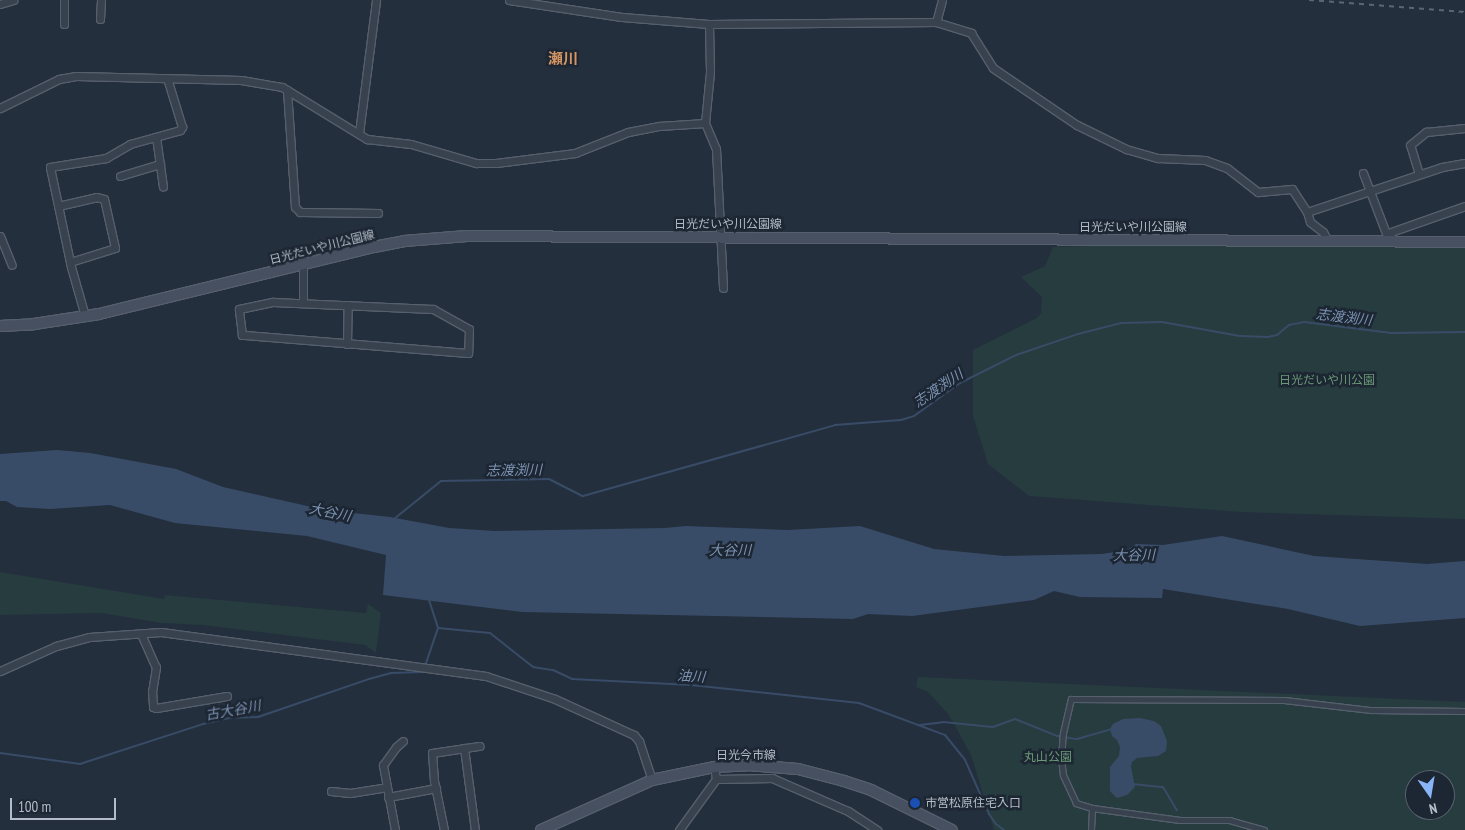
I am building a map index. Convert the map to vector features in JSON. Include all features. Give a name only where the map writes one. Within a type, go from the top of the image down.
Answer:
[{"type":"main road","name":"日光だいや川公園線","points":[[0,326],[85,316],[129,308],[303,264],[404,241],[466,236],[1465,242]]},
{"type":"main road","name":"日光今市線","points":[[541,830],[652,780],[714,767],[781,767],[818,773],[871,790],[952,830]]},
{"type":"street","points":[[0,4],[13,0]]},
{"type":"street","points":[[64,0],[64,24]]},
{"type":"street","points":[[100,19],[102,0]]},
{"type":"street","points":[[360,133],[376,0]]},
{"type":"street","points":[[510,0],[622,17],[710,24],[936,22],[972,33],[993,68],[1076,125],[1126,148],[1158,158],[1205,160],[1227,168],[1258,192],[1292,189],[1307,212],[1310,222],[1323,232],[1328,241]]},
{"type":"street","points":[[936,22],[942,0]]},
{"type":"street","points":[[710,24],[710,72],[705,123],[716,149],[723,288]]},
{"type":"street","points":[[0,108],[59,79],[76,76],[241,80],[282,87],[367,138],[411,144],[476,162],[496,163],[575,153],[628,132],[659,126],[705,123]]},
{"type":"street","points":[[85,316],[70,262],[50,167],[106,158],[130,144],[180,130],[182,128],[167,78]]},
{"type":"street","points":[[287,90],[296,207],[300,212],[378,213]]},
{"type":"street","points":[[1420,174],[1410,145],[1426,132],[1465,128]]},
{"type":"street","points":[[156,136],[163,187]]},
{"type":"street","points":[[1307,212],[1442,166],[1465,163]]},
{"type":"street","points":[[120,176],[160,164]]},
{"type":"street","points":[[1362,173],[1389,241]]},
{"type":"street","points":[[58,206],[96,197],[104,198],[115,248],[70,262]]},
{"type":"street","points":[[1389,241],[1391,232],[1465,206]]},
{"type":"street","points":[[0,236],[12,265]]},
{"type":"street","points":[[302,303],[303,264]]},
{"type":"street","points":[[273,302],[348,305],[433,309],[469,329],[468,353],[242,336],[239,309],[273,302]]},
{"type":"street","points":[[347,344],[348,305]]},
{"type":"street","points":[[0,671],[56,646],[89,637],[176,633],[419,665],[486,676],[555,699],[634,735],[639,741],[652,780]]},
{"type":"street","points":[[141,634],[156,667],[152,691],[153,707],[227,696]]},
{"type":"street","points":[[1264,830],[1230,820],[1180,820],[1092,808],[1076,803],[1063,775],[1062,741],[1071,699],[1284,700],[1371,710],[1465,711]]},
{"type":"street","points":[[395,830],[383,766],[396,748],[403,742]]},
{"type":"street","points":[[442,830],[432,753],[479,746]]},
{"type":"street","points":[[464,748],[475,830]]},
{"type":"street","points":[[679,830],[716,779],[714,767]]},
{"type":"street","points":[[716,779],[772,778],[848,811],[877,830]]},
{"type":"street","points":[[331,791],[350,793],[386,787]]},
{"type":"street","points":[[388,797],[436,788]]},
{"type":"street","points":[[1091,829],[1092,808]]},
{"type":"green space","name":"日光だいや川公園","points":[[1118,245],[1465,247],[1465,519],[1242,512],[1029,496],[988,464],[973,416],[973,350],[1037,318],[1041,313],[1042,297],[1021,277],[1045,266],[1053,247]]},
{"type":"green space","points":[[0,572],[164,599],[165,595],[366,613],[368,604],[381,613],[376,653],[365,645],[203,625],[162,623],[102,613],[0,615]]},
{"type":"green space","name":"丸山公園","points":[[918,677],[1465,702],[1465,830],[994,830],[971,755],[949,715],[928,692],[916,687]]},
{"type":"water","name":"大谷川","points":[[57,450],[90,453],[176,469],[223,487],[325,510],[390,517],[449,528],[495,531],[686,526],[788,530],[860,526],[934,549],[1004,556],[1102,554],[1127,550],[1136,544],[1163,545],[1222,536],[1314,556],[1427,564],[1465,561],[1465,618],[1360,626],[1288,609],[1163,589],[1162,598],[1080,597],[1054,591],[1034,600],[912,616],[868,614],[853,619],[523,612],[383,595],[386,555],[307,536],[175,523],[110,505],[50,509],[17,507],[6,501],[0,501],[0,454]]},
{"type":"water","points":[[1140,718],[1154,721],[1161,726],[1167,741],[1166,751],[1158,756],[1137,758],[1132,762],[1131,767],[1135,787],[1127,795],[1117,798],[1110,791],[1110,767],[1119,756],[1120,747],[1117,740],[1112,736],[1110,729],[1113,724],[1123,719]]},
{"type":"waterway","name":"志渡渕川","points":[[394,519],[441,481],[549,479],[583,496],[835,425],[901,420],[914,416],[960,383],[1016,355],[1078,334],[1121,323],[1162,322],[1240,336],[1268,337],[1277,335],[1289,325],[1304,322],[1391,333],[1465,332]]},
{"type":"waterway","name":"油川","points":[[429,600],[438,628]]},
{"type":"waterway","name":"油川","points":[[438,628],[490,633],[533,667],[553,670],[572,679],[691,685],[859,703],[945,735],[965,760],[989,814],[996,824],[1004,830]]},
{"type":"waterway","name":"古大谷川","points":[[425,666],[438,628]]},
{"type":"waterway","name":"古大谷川","points":[[0,753],[80,764],[203,724],[230,718],[258,717],[369,679],[391,673],[422,672],[423,670]]},
{"type":"waterway","points":[[920,725],[943,722],[993,727],[1015,719],[1057,736],[1077,739],[1111,729]]},
{"type":"waterway","points":[[1133,784],[1163,787],[1177,810]]},
{"type":"railway","points":[[1309,0],[1465,12]]},
{"type":"place","name":"市営松原住宅入口","points":[[915,803]]},
{"type":"district","name":"瀬川","points":[[563,59]]}]
